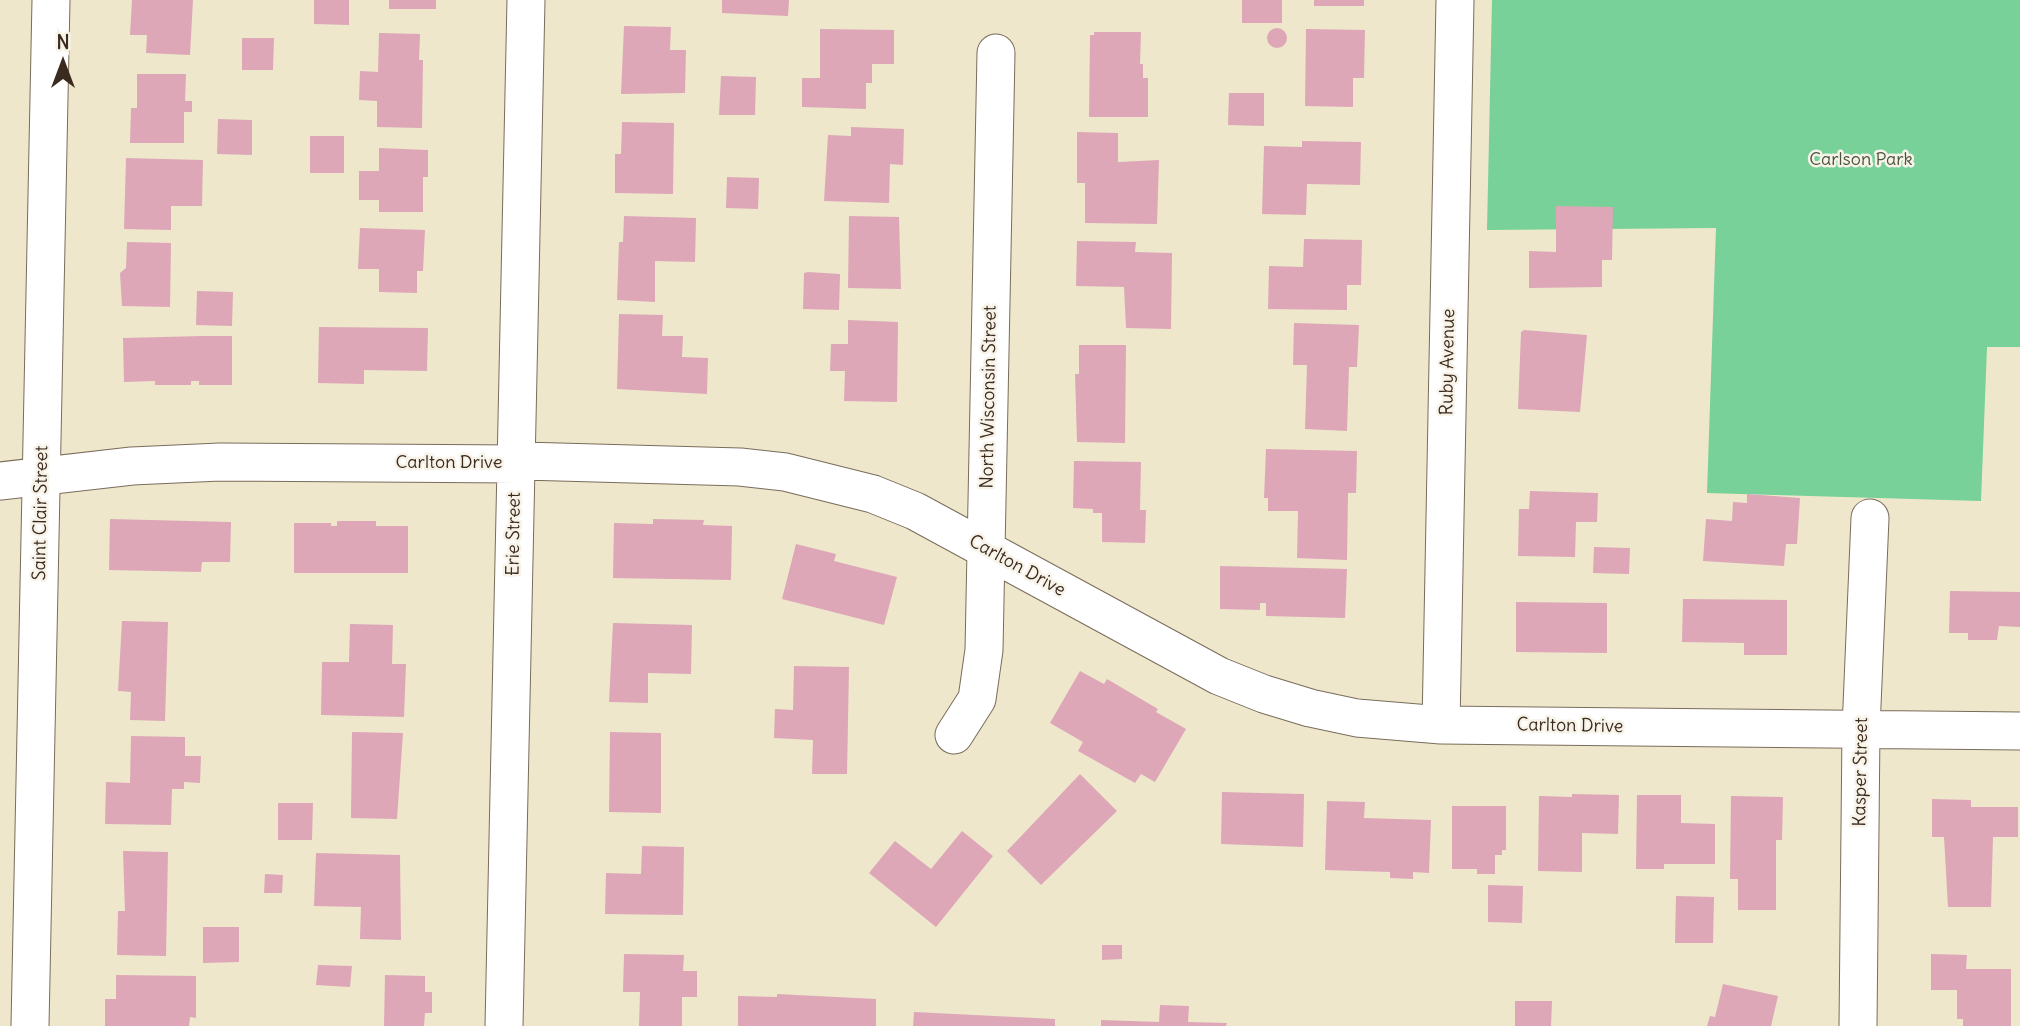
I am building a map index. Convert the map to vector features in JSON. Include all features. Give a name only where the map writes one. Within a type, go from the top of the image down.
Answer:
[{"type":"street","name":"Saint Clair Street","points":[[30,1026],[51,0]]},
{"type":"street","name":"Erie Street","points":[[504,1026],[526,0]]},
{"type":"street","name":"Ruby Avenue","points":[[1441,725],[1455,0]]},
{"type":"street","name":"North Wisconsin Street","points":[[954,734],[977,699],[984,650],[996,53]]},
{"type":"street","name":"Carlton Drive","points":[[0,481],[132,466],[220,462],[516,464],[523,461],[740,467],[785,472],[873,494],[915,511],[1177,655],[1264,694],[1357,718],[1441,725],[2020,731]]},
{"type":"street","name":"Kasper Street","points":[[1858,1026],[1861,729],[1870,518]]},
{"type":"green space","name":"Carlson Park","points":[[1492,0],[2020,0],[2020,347],[1987,347],[1981,501],[1707,493],[1716,228],[1487,230]]},
{"type":"building","points":[[132,0],[193,0],[190,55],[146,53],[147,35],[130,35]]},
{"type":"building","points":[[314,0],[349,0],[349,25],[314,24]]},
{"type":"building","points":[[389,0],[436,0],[436,9],[389,9]]},
{"type":"building","points":[[722,0],[789,0],[788,16],[722,13]]},
{"type":"building","points":[[1242,0],[1282,0],[1282,23],[1242,23]]},
{"type":"building","points":[[1314,0],[1364,0],[1364,6],[1314,6]]},
{"type":"building","points":[[624,26],[671,27],[670,50],[686,50],[685,93],[621,94]]},
{"type":"building","points":[[1273,28],[1281,28],[1287,38],[1281,48],[1273,48],[1267,42],[1267,34]]},
{"type":"building","points":[[820,29],[894,30],[894,64],[872,64],[872,83],[866,83],[866,109],[802,107],[802,78],[820,78]]},
{"type":"building","points":[[1306,29],[1365,30],[1364,78],[1353,78],[1353,107],[1305,106]]},
{"type":"building","points":[[1094,32],[1141,32],[1140,64],[1143,64],[1143,78],[1148,78],[1148,117],[1089,117],[1090,35],[1094,35]]},
{"type":"building","points":[[379,33],[420,34],[419,60],[423,60],[422,128],[377,127],[377,101],[359,100],[360,71],[378,72]]},
{"type":"building","points":[[242,38],[274,38],[273,70],[242,70]]},
{"type":"building","points":[[137,74],[186,74],[185,101],[192,101],[192,112],[184,112],[184,143],[130,143],[131,108],[137,108]]},
{"type":"building","points":[[721,76],[756,77],[755,115],[719,115]]},
{"type":"building","points":[[1229,93],[1264,93],[1264,126],[1228,125]]},
{"type":"building","points":[[218,119],[252,120],[252,155],[217,154]]},
{"type":"building","points":[[622,122],[674,123],[673,194],[615,193],[615,154],[621,154]]},
{"type":"building","points":[[851,127],[904,129],[903,165],[890,164],[889,203],[824,201],[828,135],[851,136]]},
{"type":"building","points":[[1077,132],[1118,133],[1118,162],[1159,160],[1157,224],[1085,223],[1085,183],[1077,183]]},
{"type":"building","points":[[310,136],[344,136],[344,173],[310,173]]},
{"type":"building","points":[[1302,141],[1361,142],[1360,185],[1307,184],[1306,215],[1262,214],[1264,146],[1302,147]]},
{"type":"building","points":[[379,148],[428,150],[428,177],[423,177],[423,212],[379,212],[379,200],[359,200],[359,171],[379,171]]},
{"type":"building","points":[[126,158],[203,160],[202,206],[171,206],[171,230],[124,229]]},
{"type":"building","points":[[727,177],[759,178],[758,209],[726,208]]},
{"type":"building","points":[[1556,206],[1613,207],[1612,260],[1602,260],[1602,287],[1529,288],[1529,251],[1556,252]]},
{"type":"building","points":[[624,216],[696,218],[695,262],[655,261],[655,302],[617,300],[619,242],[623,242]]},
{"type":"building","points":[[849,216],[899,217],[901,289],[848,288]]},
{"type":"building","points":[[360,228],[425,230],[423,271],[417,271],[417,293],[379,292],[379,269],[358,269]]},
{"type":"building","points":[[1304,239],[1362,240],[1361,285],[1347,285],[1347,310],[1268,309],[1269,266],[1303,267]]},
{"type":"building","points":[[1077,241],[1136,242],[1135,252],[1172,253],[1171,329],[1126,328],[1124,287],[1076,286]]},
{"type":"building","points":[[127,242],[171,243],[170,307],[122,306],[120,273],[126,268]]},
{"type":"building","points":[[804,273],[840,274],[839,310],[803,309]]},
{"type":"building","points":[[197,291],[233,292],[232,326],[196,325]]},
{"type":"building","points":[[619,314],[663,315],[662,336],[683,336],[682,357],[708,358],[707,394],[617,389]]},
{"type":"building","points":[[848,320],[898,322],[897,402],[844,401],[845,371],[830,371],[831,344],[848,344]]},
{"type":"building","points":[[1294,323],[1359,325],[1357,367],[1349,367],[1347,431],[1305,429],[1307,365],[1293,365]]},
{"type":"building","points":[[319,327],[428,328],[427,371],[364,370],[364,384],[318,383]]},
{"type":"building","points":[[1524,330],[1587,335],[1580,412],[1518,409],[1521,332]]},
{"type":"building","points":[[232,336],[232,385],[199,385],[199,381],[191,381],[191,385],[155,385],[155,381],[124,382],[123,338]]},
{"type":"building","points":[[1079,345],[1126,345],[1125,443],[1077,442],[1075,374],[1079,374]]},
{"type":"building","points":[[1266,449],[1357,451],[1356,493],[1348,493],[1347,560],[1297,558],[1298,511],[1268,511],[1268,498],[1264,498]]},
{"type":"building","points":[[1074,461],[1141,462],[1140,510],[1146,510],[1145,543],[1102,542],[1102,513],[1093,513],[1093,509],[1073,508]]},
{"type":"building","points":[[1530,491],[1598,493],[1597,522],[1576,522],[1575,557],[1518,556],[1519,509],[1529,509]]},
{"type":"building","points":[[1747,494],[1800,498],[1797,544],[1786,544],[1784,566],[1703,561],[1706,519],[1732,521],[1733,502],[1747,503]]},
{"type":"building","points":[[110,519],[231,522],[230,562],[202,562],[201,572],[109,570]]},
{"type":"building","points":[[653,519],[704,520],[703,525],[732,526],[731,580],[613,578],[614,523],[653,524]]},
{"type":"building","points":[[337,521],[376,521],[376,526],[408,526],[408,573],[294,573],[294,523],[331,523],[331,526],[337,526]]},
{"type":"building","points":[[796,544],[836,554],[834,561],[897,577],[884,625],[782,599]]},
{"type":"building","points":[[1594,547],[1630,548],[1629,574],[1593,573]]},
{"type":"building","points":[[1220,566],[1347,569],[1345,618],[1266,616],[1266,603],[1260,603],[1260,610],[1220,609]]},
{"type":"building","points":[[1950,591],[2020,592],[2020,627],[1999,626],[1997,640],[1968,640],[1968,633],[1949,633]]},
{"type":"building","points":[[1683,599],[1787,600],[1787,655],[1744,655],[1744,643],[1682,642]]},
{"type":"building","points":[[1516,602],[1607,603],[1607,653],[1516,652]]},
{"type":"building","points":[[122,621],[168,622],[165,721],[130,720],[131,692],[118,691]]},
{"type":"building","points":[[613,623],[692,625],[691,674],[648,673],[648,703],[609,702]]},
{"type":"building","points":[[350,624],[393,625],[392,664],[406,664],[404,717],[321,715],[322,662],[349,662]]},
{"type":"building","points":[[794,666],[849,667],[847,774],[812,774],[813,740],[774,738],[775,709],[793,710]]},
{"type":"building","points":[[1080,671],[1104,684],[1107,679],[1186,729],[1155,782],[1141,774],[1135,783],[1078,751],[1083,742],[1050,723]]},
{"type":"building","points":[[352,732],[403,733],[397,819],[351,818]]},
{"type":"building","points":[[610,732],[661,733],[661,813],[609,812]]},
{"type":"building","points":[[131,736],[185,737],[185,756],[201,756],[200,783],[184,782],[184,789],[172,789],[171,825],[105,824],[106,782],[130,783]]},
{"type":"building","points":[[1080,774],[1117,811],[1041,885],[1007,851]]},
{"type":"building","points":[[1222,792],[1304,794],[1303,847],[1221,844]]},
{"type":"building","points":[[1572,794],[1619,795],[1618,834],[1582,833],[1582,872],[1538,871],[1539,796],[1572,797]]},
{"type":"building","points":[[1637,795],[1681,795],[1681,823],[1715,824],[1715,864],[1664,864],[1664,869],[1636,869]]},
{"type":"building","points":[[1731,796],[1783,797],[1782,840],[1776,840],[1776,910],[1738,910],[1738,879],[1730,879]]},
{"type":"building","points":[[1932,799],[1971,800],[1971,807],[2018,807],[2018,837],[1993,837],[1991,907],[1948,907],[1944,837],[1932,837]]},
{"type":"building","points":[[1327,801],[1365,802],[1364,818],[1431,820],[1429,873],[1413,872],[1413,879],[1390,878],[1390,872],[1325,870]]},
{"type":"building","points":[[278,803],[313,803],[312,840],[278,840]]},
{"type":"building","points":[[1452,806],[1506,806],[1506,850],[1502,850],[1502,855],[1495,855],[1495,874],[1477,874],[1477,869],[1452,869]]},
{"type":"building","points":[[962,831],[993,856],[936,927],[869,873],[895,841],[931,869]]},
{"type":"building","points":[[642,846],[684,847],[683,915],[605,914],[606,873],[641,874]]},
{"type":"building","points":[[123,851],[168,852],[166,956],[117,955],[118,911],[125,911]]},
{"type":"building","points":[[316,853],[400,855],[401,940],[360,939],[361,907],[314,906]]},
{"type":"building","points":[[265,874],[283,875],[282,893],[264,893]]},
{"type":"building","points":[[1488,885],[1523,886],[1522,923],[1488,922]]},
{"type":"building","points":[[1676,896],[1714,897],[1713,943],[1675,943]]},
{"type":"building","points":[[203,927],[239,927],[239,962],[203,963]]},
{"type":"building","points":[[1102,945],[1122,945],[1122,959],[1102,960]]},
{"type":"building","points":[[624,954],[684,955],[683,971],[697,971],[697,997],[682,997],[682,1026],[639,1026],[640,992],[623,992]]},
{"type":"building","points":[[1931,954],[1967,955],[1966,969],[2011,969],[2011,1026],[1963,1026],[1963,1019],[1957,1019],[1957,990],[1931,990]]},
{"type":"building","points":[[318,965],[352,966],[350,987],[316,985]]},
{"type":"building","points":[[116,975],[196,976],[196,1018],[190,1017],[189,1026],[105,1026],[105,999],[116,999]]},
{"type":"building","points":[[385,975],[425,976],[425,992],[432,992],[432,1013],[425,1013],[424,1026],[384,1026]]},
{"type":"building","points":[[1723,984],[1778,996],[1771,1026],[1707,1026],[1710,1016],[1715,1017]]},
{"type":"building","points":[[777,994],[876,999],[876,1026],[738,1026],[738,996],[777,997]]},
{"type":"building","points":[[1515,1001],[1552,1001],[1551,1026],[1515,1026]]},
{"type":"building","points":[[1160,1005],[1189,1006],[1188,1022],[1227,1023],[1226,1026],[1101,1026],[1101,1020],[1159,1022]]},
{"type":"building","points":[[914,1012],[1055,1019],[1055,1026],[913,1026]]}]
